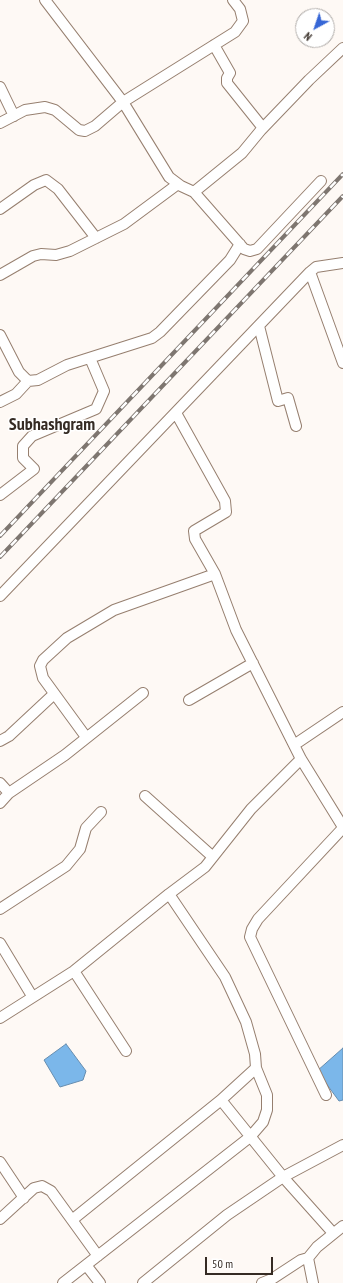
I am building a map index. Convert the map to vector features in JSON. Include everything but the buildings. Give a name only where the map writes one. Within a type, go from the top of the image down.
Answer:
[{"type":"street","points":[[45,0],[123,102],[169,177],[178,184],[194,192],[244,249],[250,251],[257,249],[321,181]]},
{"type":"street","points":[[0,123],[25,110],[45,107],[55,110],[79,130],[85,131],[95,126],[123,102],[235,32],[243,21],[240,9],[233,0]]},
{"type":"street","points":[[214,45],[230,73],[227,78],[227,83],[263,128]]},
{"type":"street","points":[[194,192],[242,153],[263,128],[309,80],[343,48]]},
{"type":"street","points":[[0,87],[14,116]]},
{"type":"street","points":[[0,209],[34,185],[46,180],[58,189],[96,238]]},
{"type":"street","points":[[0,275],[33,256],[40,254],[56,255],[70,251],[124,224],[178,184]]},
{"type":"street","points":[[0,402],[16,394],[28,381],[38,380],[67,365],[152,338],[160,332],[230,260],[240,244]]},
{"type":"street","points":[[0,596],[310,272],[316,267],[343,263]]},
{"type":"street","points":[[310,272],[343,363]]},
{"type":"street","points":[[259,326],[278,401],[288,398],[296,426]]},
{"type":"street","points":[[0,335],[19,372],[28,381]]},
{"type":"street","points":[[0,495],[34,470],[23,458],[23,446],[32,436],[96,409],[104,391],[90,358]]},
{"type":"street","points":[[176,413],[225,501],[226,512],[194,531],[195,539],[215,574],[236,630],[301,759],[343,828],[258,919],[252,929],[250,937],[326,1095]]},
{"type":"street","points":[[86,737],[43,678],[40,666],[43,660],[67,638],[114,610],[215,574]]},
{"type":"street","points":[[189,700],[253,663]]},
{"type":"street","points":[[0,803],[9,793],[64,755],[143,693]]},
{"type":"street","points":[[0,741],[9,736],[54,694]]},
{"type":"street","points":[[294,745],[343,712]]},
{"type":"street","points":[[0,1018],[32,996],[74,971],[169,894],[205,867],[251,809],[301,759]]},
{"type":"street","points":[[0,783],[9,793]]},
{"type":"street","points":[[144,796],[213,857]]},
{"type":"street","points":[[0,909],[66,866],[80,849],[86,828],[102,812]]},
{"type":"street","points":[[63,1283],[250,1137],[263,1122],[267,1110],[267,1095],[256,1068],[255,1054],[246,1022],[225,978],[169,894]]},
{"type":"street","points":[[0,943],[32,996]]},
{"type":"street","points":[[74,971],[126,1051]]},
{"type":"street","points":[[72,1220],[221,1100],[256,1068]]},
{"type":"street","points":[[221,1100],[283,1177],[334,1233]]},
{"type":"street","points":[[143,1283],[227,1214],[283,1177],[343,1145]]},
{"type":"street","points":[[0,1162],[24,1198]]},
{"type":"street","points":[[0,1219],[34,1188],[42,1186],[51,1191],[98,1256]]},
{"type":"street","points":[[262,1283],[272,1279],[301,1260],[308,1258],[317,1247],[343,1226]]},
{"type":"street","points":[[308,1258],[313,1283]]},
{"type":"street","points":[[86,1265],[100,1283]]},
{"type":"water","points":[[66,1044],[86,1071],[83,1080],[60,1087],[44,1060]]},
{"type":"water","points":[[343,1048],[343,1100],[339,1101],[317,1071]]},
{"type":"railway","points":[[0,536],[343,174]]},
{"type":"railway","points":[[0,557],[343,196]]},
{"type":"district","name":"Subhashgram","points":[[52,425]]}]
